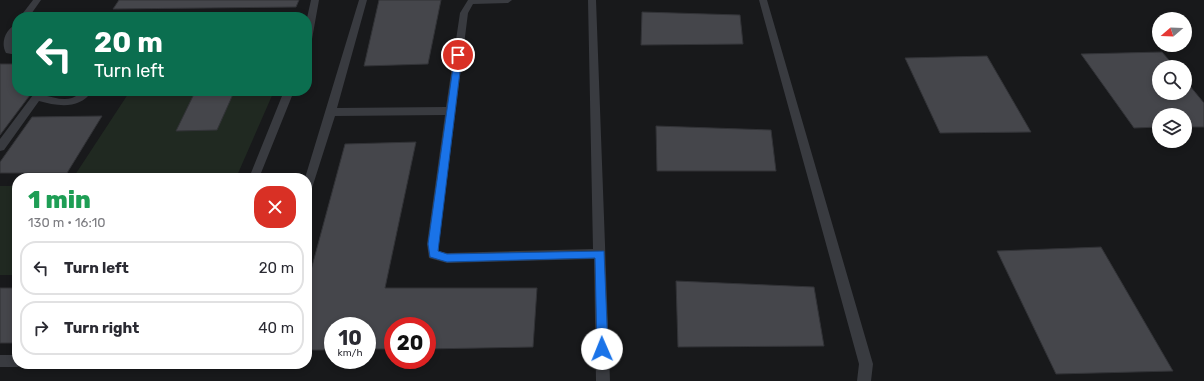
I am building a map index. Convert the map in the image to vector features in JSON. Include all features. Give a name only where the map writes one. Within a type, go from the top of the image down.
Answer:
[{"type":"lane","points":[[28,12],[37,0]]},
{"type":"lane","points":[[312,14],[315,0]]},
{"type":"lane","points":[[312,173],[331,112],[362,0]]},
{"type":"lane","points":[[508,0],[470,2],[464,13],[433,244],[434,254],[447,258],[600,254]]},
{"type":"lane","points":[[592,0],[603,381]]},
{"type":"lane","points":[[763,0],[866,364],[864,381]]},
{"type":"lane","points":[[12,33],[8,38],[7,47],[9,51],[12,51]]},
{"type":"lane","points":[[0,147],[38,96]]},
{"type":"lane","points":[[45,96],[64,103],[82,98],[83,96]]},
{"type":"lane","points":[[256,173],[287,96]]},
{"type":"lane","points":[[331,112],[451,111]]},
{"type":"lane","points":[[0,361],[12,361]]},
{"type":"shaded area","points":[[127,96],[272,96],[238,173],[76,173]]},
{"type":"shaded area","points":[[0,186],[12,186],[12,275],[0,275]]},
{"type":"building","points":[[119,0],[299,0],[296,7],[113,9]]},
{"type":"building","points":[[379,0],[441,0],[428,64],[364,66]]},
{"type":"building","points":[[642,12],[740,15],[743,44],[641,45]]},
{"type":"building","points":[[1162,52],[1169,60],[1152,60],[1152,100],[1192,100],[1192,88],[1204,103],[1204,127],[1192,127],[1192,108],[1152,108],[1152,127],[1134,128],[1081,54]]},
{"type":"building","points":[[987,56],[1031,132],[940,133],[905,58]]},
{"type":"building","points":[[0,64],[12,64],[12,96],[29,96],[0,135]]},
{"type":"building","points":[[193,96],[232,96],[217,130],[176,131]]},
{"type":"building","points":[[102,116],[67,173],[0,173],[0,162],[32,117]]},
{"type":"building","points":[[656,126],[771,130],[776,171],[657,171]]},
{"type":"building","points":[[416,142],[385,288],[537,288],[533,347],[436,349],[436,317],[384,317],[384,349],[376,349],[376,317],[324,317],[324,350],[312,350],[312,266],[345,144]]},
{"type":"building","points":[[1101,247],[1173,371],[1056,374],[997,251]]},
{"type":"building","points":[[676,281],[814,287],[824,346],[678,347]]},
{"type":"building","points":[[0,288],[12,288],[12,343],[0,343]]},
{"type":"route","points":[[458,55],[433,244],[434,254],[447,258],[600,254],[602,349]]}]
